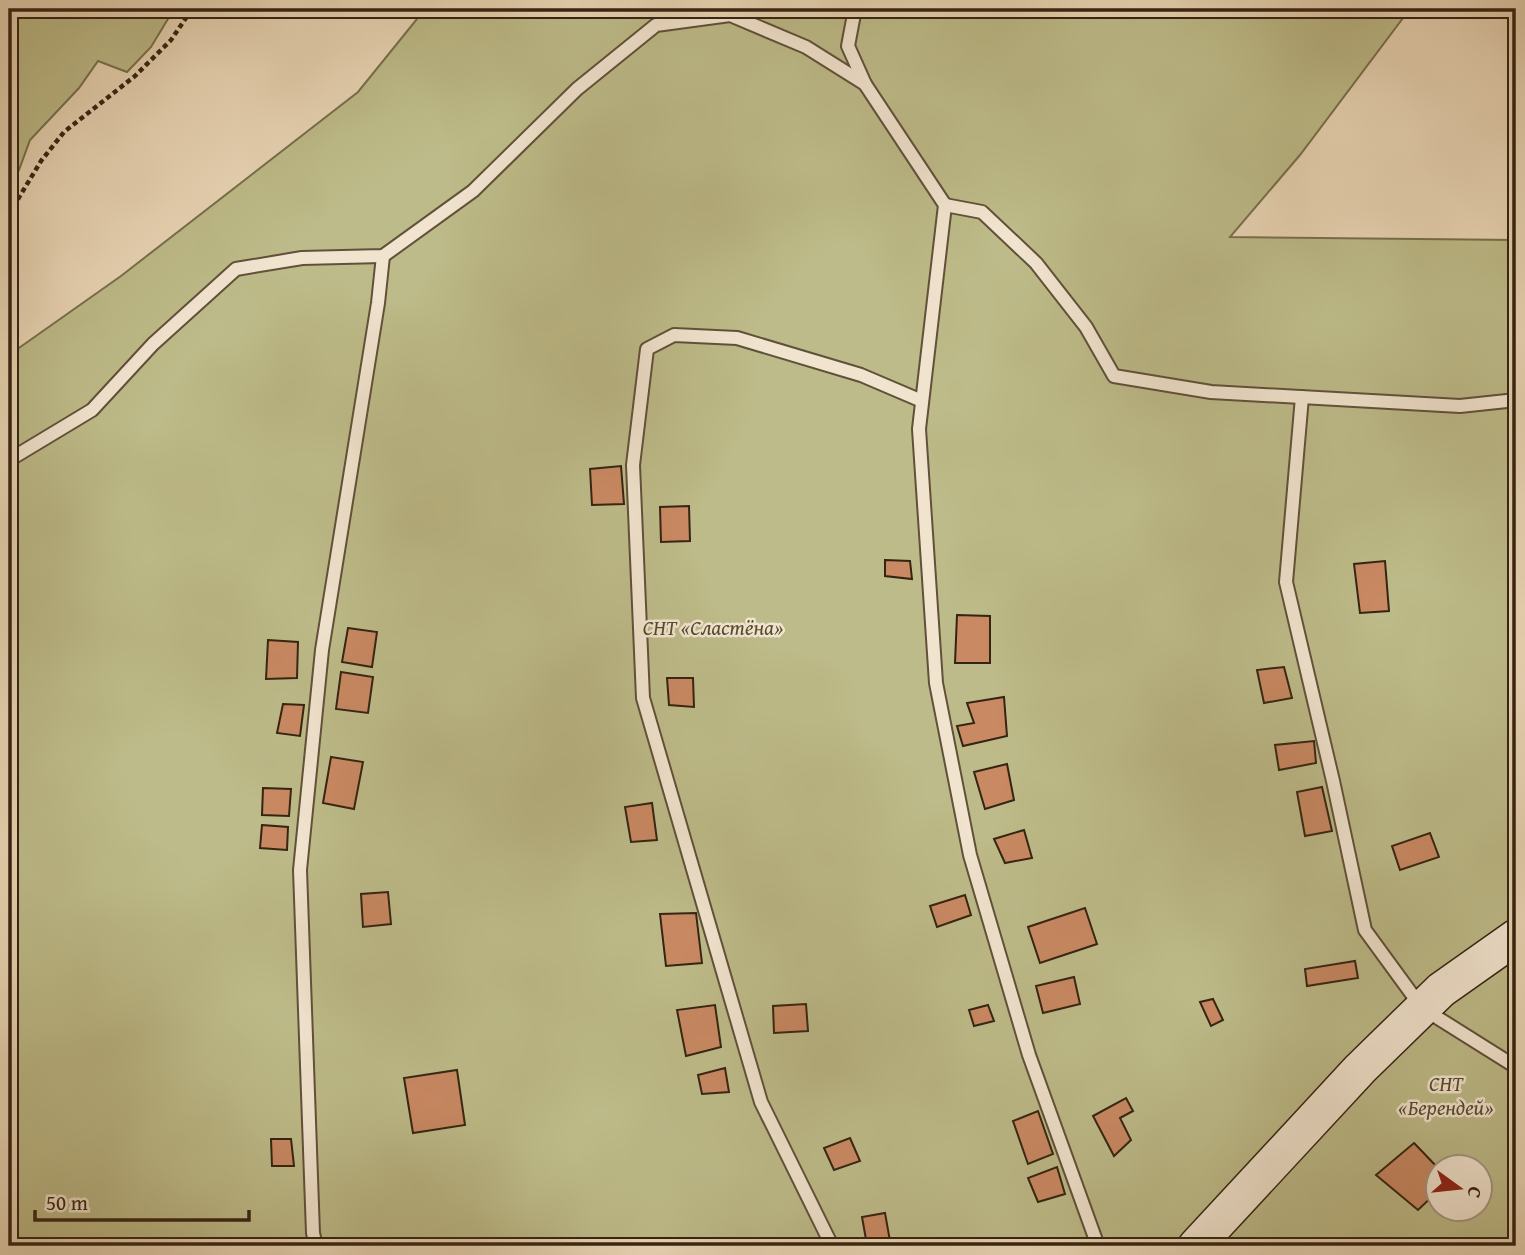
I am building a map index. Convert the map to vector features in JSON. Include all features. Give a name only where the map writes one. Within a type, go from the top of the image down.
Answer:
[{"type":"street","points":[[1196,1246],[1360,1069],[1422,1008],[1441,990],[1516,937]]},
{"type":"lane","points":[[855,9],[848,46],[865,84],[945,205],[919,429],[936,683],[970,855],[1030,1055],[1098,1246]]},
{"type":"lane","points":[[9,460],[92,410],[153,344],[236,269],[302,258],[383,256],[473,191],[577,89],[656,25],[702,14],[730,15],[806,47],[865,84]]},
{"type":"lane","points":[[945,205],[982,212],[1036,263],[1086,327],[1114,376],[1211,392],[1460,406],[1516,400]]},
{"type":"lane","points":[[316,1246],[313,1233],[300,870],[322,650],[379,303],[383,256]]},
{"type":"lane","points":[[832,1246],[761,1102],[643,698],[634,465],[647,349],[674,335],[737,338],[861,375],[922,401]]},
{"type":"lane","points":[[1302,397],[1286,582],[1365,930],[1422,1008],[1516,1067]]},
{"type":"path","points":[[9,214],[41,160],[64,132],[135,76],[172,40],[192,9]]},
{"type":"green space","points":[[9,9],[174,9],[151,47],[127,72],[98,61],[79,88],[30,140],[19,170],[9,183]]},
{"type":"green space","name":"СНТ «Сластёна»","points":[[425,9],[1409,10],[1300,155],[1230,237],[1516,240],[1516,1246],[9,1246],[9,355],[121,276],[358,92]]},
{"type":"building","points":[[621,466],[624,504],[592,505],[590,469]]},
{"type":"building","points":[[689,506],[690,541],[661,542],[660,507]]},
{"type":"building","points":[[885,560],[910,561],[912,579],[885,576]]},
{"type":"building","points":[[1385,561],[1389,611],[1360,613],[1354,564]]},
{"type":"building","points":[[957,615],[990,616],[990,663],[955,663]]},
{"type":"building","points":[[348,628],[377,632],[372,667],[342,662]]},
{"type":"building","points":[[268,640],[298,642],[297,678],[266,679]]},
{"type":"building","points":[[1284,667],[1292,698],[1264,703],[1257,670]]},
{"type":"building","points":[[341,672],[373,677],[368,713],[336,709]]},
{"type":"building","points":[[667,678],[693,678],[694,707],[669,705]]},
{"type":"building","points":[[1004,697],[1007,736],[963,746],[957,726],[974,723],[967,703]]},
{"type":"building","points":[[283,704],[304,705],[300,736],[277,733]]},
{"type":"building","points":[[1314,741],[1316,763],[1279,770],[1275,745]]},
{"type":"building","points":[[331,757],[363,762],[354,809],[323,803]]},
{"type":"building","points":[[1007,764],[1014,800],[985,809],[974,772]]},
{"type":"building","points":[[1322,787],[1332,831],[1305,836],[1297,792]]},
{"type":"building","points":[[263,788],[291,789],[289,816],[262,815]]},
{"type":"building","points":[[652,803],[657,840],[631,842],[625,807]]},
{"type":"building","points":[[262,825],[288,827],[287,850],[260,848]]},
{"type":"building","points":[[1024,830],[1032,858],[1005,863],[994,839]]},
{"type":"building","points":[[1430,833],[1439,857],[1400,870],[1392,846]]},
{"type":"building","points":[[388,892],[391,924],[363,927],[361,894]]},
{"type":"building","points":[[965,895],[971,915],[937,927],[930,906]]},
{"type":"building","points":[[1085,908],[1097,944],[1040,963],[1028,927]]},
{"type":"building","points":[[696,913],[702,963],[666,966],[660,914]]},
{"type":"building","points":[[1355,961],[1358,978],[1307,986],[1305,969]]},
{"type":"building","points":[[1074,977],[1080,1004],[1043,1013],[1036,986]]},
{"type":"building","points":[[1213,999],[1223,1020],[1211,1026],[1200,1002]]},
{"type":"building","points":[[806,1004],[808,1031],[774,1033],[773,1006]]},
{"type":"building","points":[[715,1005],[721,1047],[686,1056],[677,1010]]},
{"type":"building","points":[[988,1005],[994,1021],[974,1026],[969,1010]]},
{"type":"building","points":[[725,1068],[729,1092],[702,1094],[698,1075]]},
{"type":"building","points":[[457,1070],[465,1125],[413,1133],[404,1078]]},
{"type":"building","points":[[1126,1098],[1133,1111],[1120,1118],[1131,1140],[1114,1156],[1093,1116]]},
{"type":"building","points":[[1038,1111],[1053,1154],[1028,1164],[1013,1121]]},
{"type":"building","points":[[850,1138],[860,1161],[834,1170],[824,1148]]},
{"type":"building","points":[[271,1139],[291,1139],[294,1166],[272,1166]]},
{"type":"building","points":[[1414,1143],[1425,1154],[1424,1204],[1418,1210],[1376,1175]]},
{"type":"building","points":[[1057,1167],[1065,1194],[1038,1202],[1028,1178]]},
{"type":"building","points":[[885,1213],[890,1241],[867,1245],[862,1217]]},
{"type":"park label","name":"СНТ «Берендей»","points":[[1446,1096]]}]
